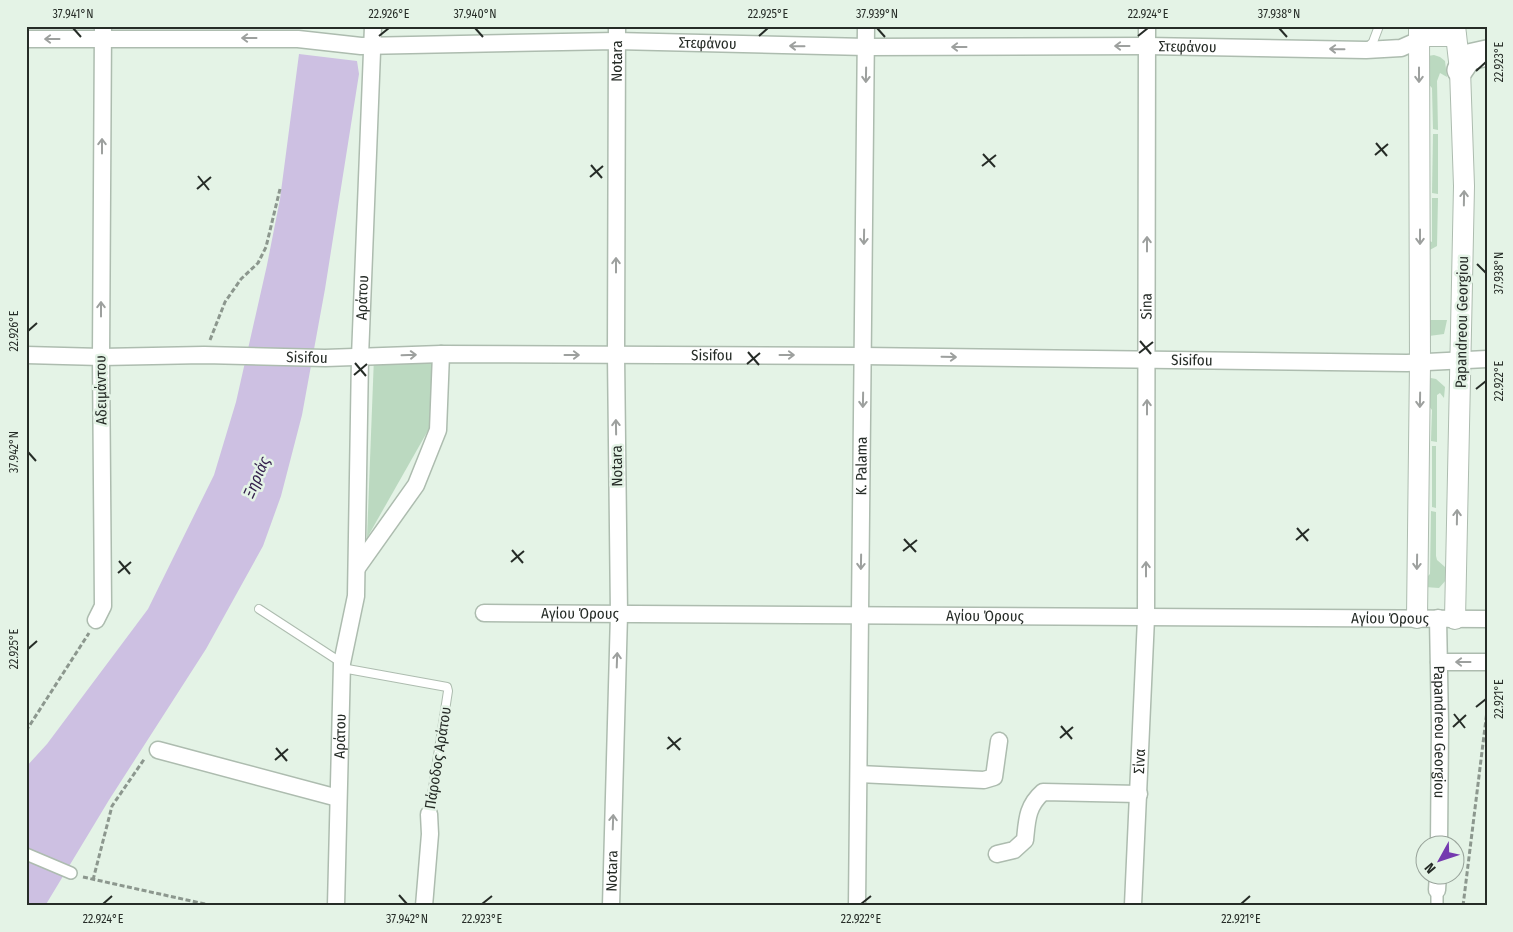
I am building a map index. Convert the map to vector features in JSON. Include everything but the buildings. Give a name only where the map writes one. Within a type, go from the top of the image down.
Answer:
[{"type":"main road","points":[[1460,70],[1469,57],[1487,52]]},
{"type":"street","name":"Αράτου","points":[[336,906],[342,665],[355,603],[357,568],[367,46],[372,26]]},
{"type":"street","name":"K. Palama","points":[[857,906],[866,26]]},
{"type":"street","name":"Sina","points":[[1146,618],[1147,26]]},
{"type":"street","points":[[1417,618],[1420,363],[1419,33],[1435,35],[1455,31]]},
{"type":"street","name":"Papandreou Georgiou","points":[[1439,834],[1439,662],[1446,619],[1461,359],[1464,186],[1460,70],[1455,31]]},
{"type":"street","name":"Στεφάνου","points":[[26,39],[103,32],[298,33],[367,46],[617,34],[866,47],[1148,46],[1366,50],[1401,48],[1419,33]]},
{"type":"street","name":"Αδειμάντου","points":[[96,620],[103,606],[101,357],[103,32]]},
{"type":"street","name":"Notara","points":[[611,906],[619,614],[616,355],[617,34]]},
{"type":"street","points":[[357,568],[416,485],[438,430],[441,354]]},
{"type":"street","name":"Sisifou","points":[[26,355],[101,357],[204,355],[326,358],[441,354],[863,356],[1420,363],[1461,359],[1487,359]]},
{"type":"street","name":"Αγίου Όρους","points":[[484,613],[1487,619]]},
{"type":"street","name":"Σίνα","points":[[1133,905],[1146,618]]},
{"type":"street","points":[[1439,662],[1487,662]]},
{"type":"street","points":[[859,774],[984,780],[994,777],[999,741]]},
{"type":"street","points":[[158,750],[338,798]]},
{"type":"street","points":[[997,854],[1014,850],[1025,840],[1027,814],[1033,801],[1043,792],[1139,794]]},
{"type":"street","name":"Πάροδος Αράτου","points":[[424,906],[430,834],[429,814]]},
{"type":"street","points":[[26,854],[71,872]]},
{"type":"lane","points":[[1366,50],[1373,42],[1379,26]]},
{"type":"lane","points":[[259,609],[342,665]]},
{"type":"lane","name":"Πάροδος Αράτου","points":[[342,665],[446,687],[448,691],[429,814]]},
{"type":"path","points":[[204,355],[225,302],[241,279],[258,263],[266,247],[280,189]]},
{"type":"path","points":[[26,731],[96,620]]},
{"type":"path","points":[[1464,906],[1487,711]]},
{"type":"path","points":[[158,750],[151,748],[112,806],[93,880],[214,906]]},
{"type":"green space","points":[[1434,55],[1445,61],[1447,77],[1440,73],[1437,81],[1438,130],[1433,129],[1432,88],[1424,79],[1428,56]]},
{"type":"green space","points":[[1433,134],[1438,134],[1438,194],[1432,193]]},
{"type":"green space","points":[[1432,198],[1438,198],[1437,246],[1428,251],[1425,239],[1432,242]]},
{"type":"green space","points":[[1426,320],[1447,320],[1444,334],[1429,336]]},
{"type":"green space","points":[[374,357],[428,359],[436,366],[430,427],[367,538]]},
{"type":"green space","points":[[1426,379],[1436,379],[1445,387],[1444,398],[1440,393],[1437,395],[1437,442],[1431,441],[1432,410],[1424,400]]},
{"type":"green space","points":[[1432,446],[1436,446],[1436,508],[1432,507]]},
{"type":"green space","points":[[1431,511],[1436,512],[1437,560],[1445,567],[1446,580],[1439,588],[1425,587],[1427,577],[1430,574]]},
{"type":"water","name":"Ξηριάς","points":[[299,54],[357,61],[359,74],[325,289],[302,415],[281,496],[263,546],[206,649],[109,800],[45,906],[26,906],[26,767],[47,744],[148,609],[214,475],[236,402],[267,265],[280,199]]}]
